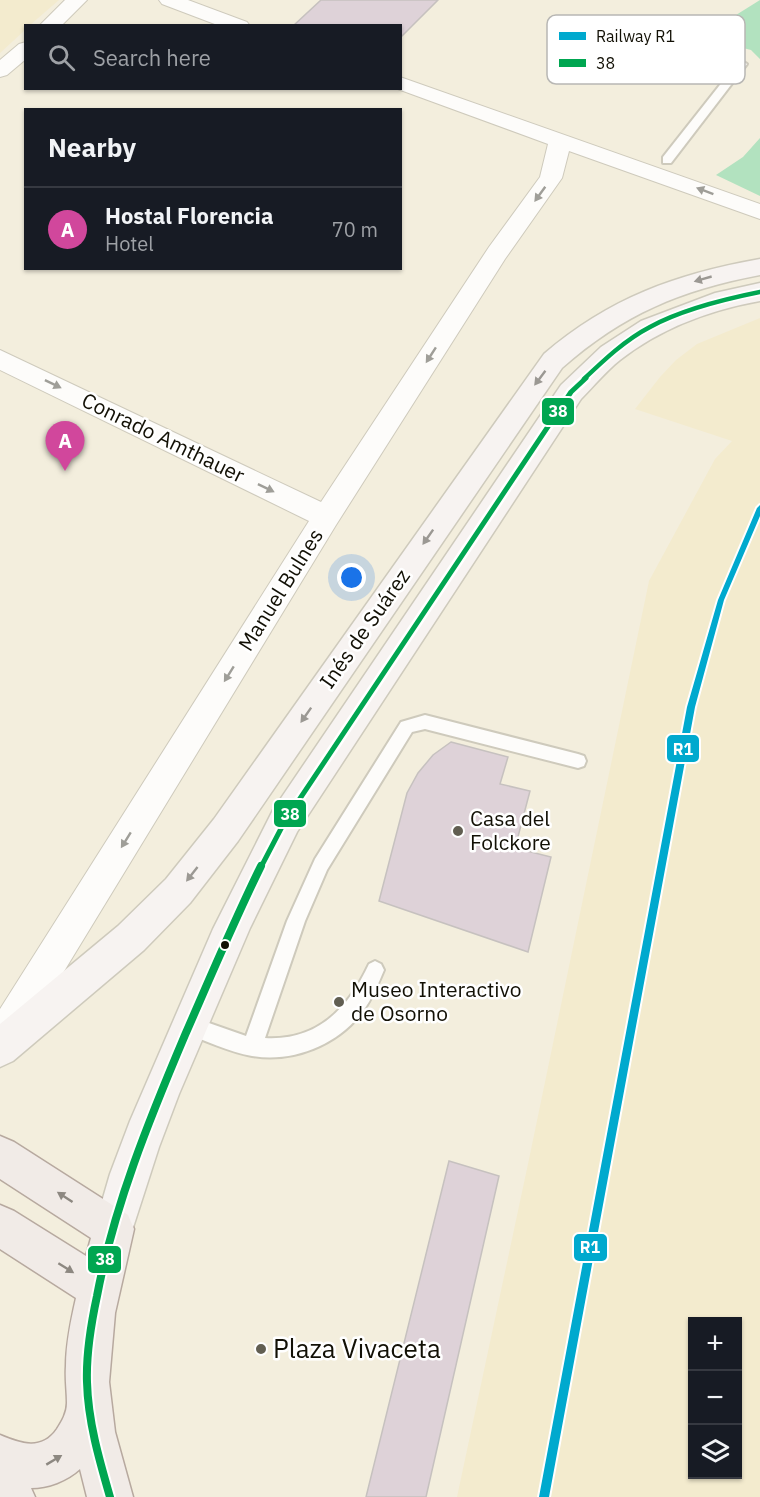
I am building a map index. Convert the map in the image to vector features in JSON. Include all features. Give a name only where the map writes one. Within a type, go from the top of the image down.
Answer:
[{"type":"main road","name":"Inés de Suárez","points":[[0,1048],[130,938],[178,891],[226,830],[462,489],[553,362],[593,327],[633,303],[710,277],[760,267]]},
{"type":"main road","name":"Inés de Suárez","points":[[114,1228],[151,1113],[255,874],[285,821],[571,392],[610,354],[632,337],[673,316],[723,299],[760,292]]},
{"type":"main road","points":[[462,489],[495,503]]},
{"type":"main road","points":[[0,1156],[114,1228],[98,1288],[87,1365],[89,1404],[99,1459],[110,1497]]},
{"type":"main road","points":[[0,1225],[98,1288]]},
{"type":"main road","points":[[0,1457],[11,1463],[34,1469],[52,1463],[68,1451],[78,1437],[86,1421],[89,1404]]},
{"type":"main road","points":[[0,1489],[12,1497]]},
{"type":"street","points":[[52,24],[77,0]]},
{"type":"street","points":[[169,0],[235,24]]},
{"type":"street","points":[[0,71],[24,50]]},
{"type":"street","points":[[402,84],[760,212]]},
{"type":"street","points":[[560,140],[603,141],[668,160]]},
{"type":"street","name":"Manuel Bulnes","points":[[0,1042],[326,518],[497,253],[551,178],[560,140]]},
{"type":"street","name":"Conrado Amthauer","points":[[0,359],[326,518]]},
{"type":"lane","points":[[668,160],[727,84]]},
{"type":"lane","points":[[252,1047],[296,921],[321,865],[407,727],[425,722],[578,761]]},
{"type":"lane","points":[[189,1025],[252,1047],[295,1046],[317,1038],[338,1026],[361,1000],[375,970]]},
{"type":"shaded area","points":[[0,0],[59,0],[31,24],[24,24],[24,31],[0,53]]},
{"type":"shaded area","points":[[760,318],[760,1497],[457,1497],[649,581],[715,459],[732,441],[635,409],[676,360],[697,344]]},
{"type":"green space","points":[[760,0],[760,59],[751,50],[745,48],[745,15],[736,15]]},
{"type":"green space","points":[[760,138],[760,196],[716,175],[743,157]]},
{"type":"building","points":[[321,0],[438,0],[402,36],[402,24],[295,24]]},
{"type":"building","name":"Casa del Folckore","points":[[451,742],[508,757],[500,784],[530,791],[515,848],[551,857],[528,952],[379,901],[407,793],[418,773],[433,755]]},
{"type":"building","points":[[449,1161],[499,1176],[426,1497],[366,1497]]},
{"type":"rail line","name":"R1","points":[[544,1497],[691,707],[721,600],[760,508]]},
{"type":"transit line","name":"38","points":[[110,1497],[93,1431],[87,1381],[87,1364],[101,1272],[127,1182],[160,1095],[249,891],[285,821],[571,392],[610,354],[650,327],[724,299],[760,292]]},
{"type":"place","name":"Hostal Florencia","points":[[65,471]]},
{"type":"place","name":"Casa del Folckore","points":[[458,831]]},
{"type":"place","name":"Museo Interactivo de Osorno","points":[[339,1002]]},
{"type":"place","name":"Plaza Vivaceta","points":[[261,1349]]}]
